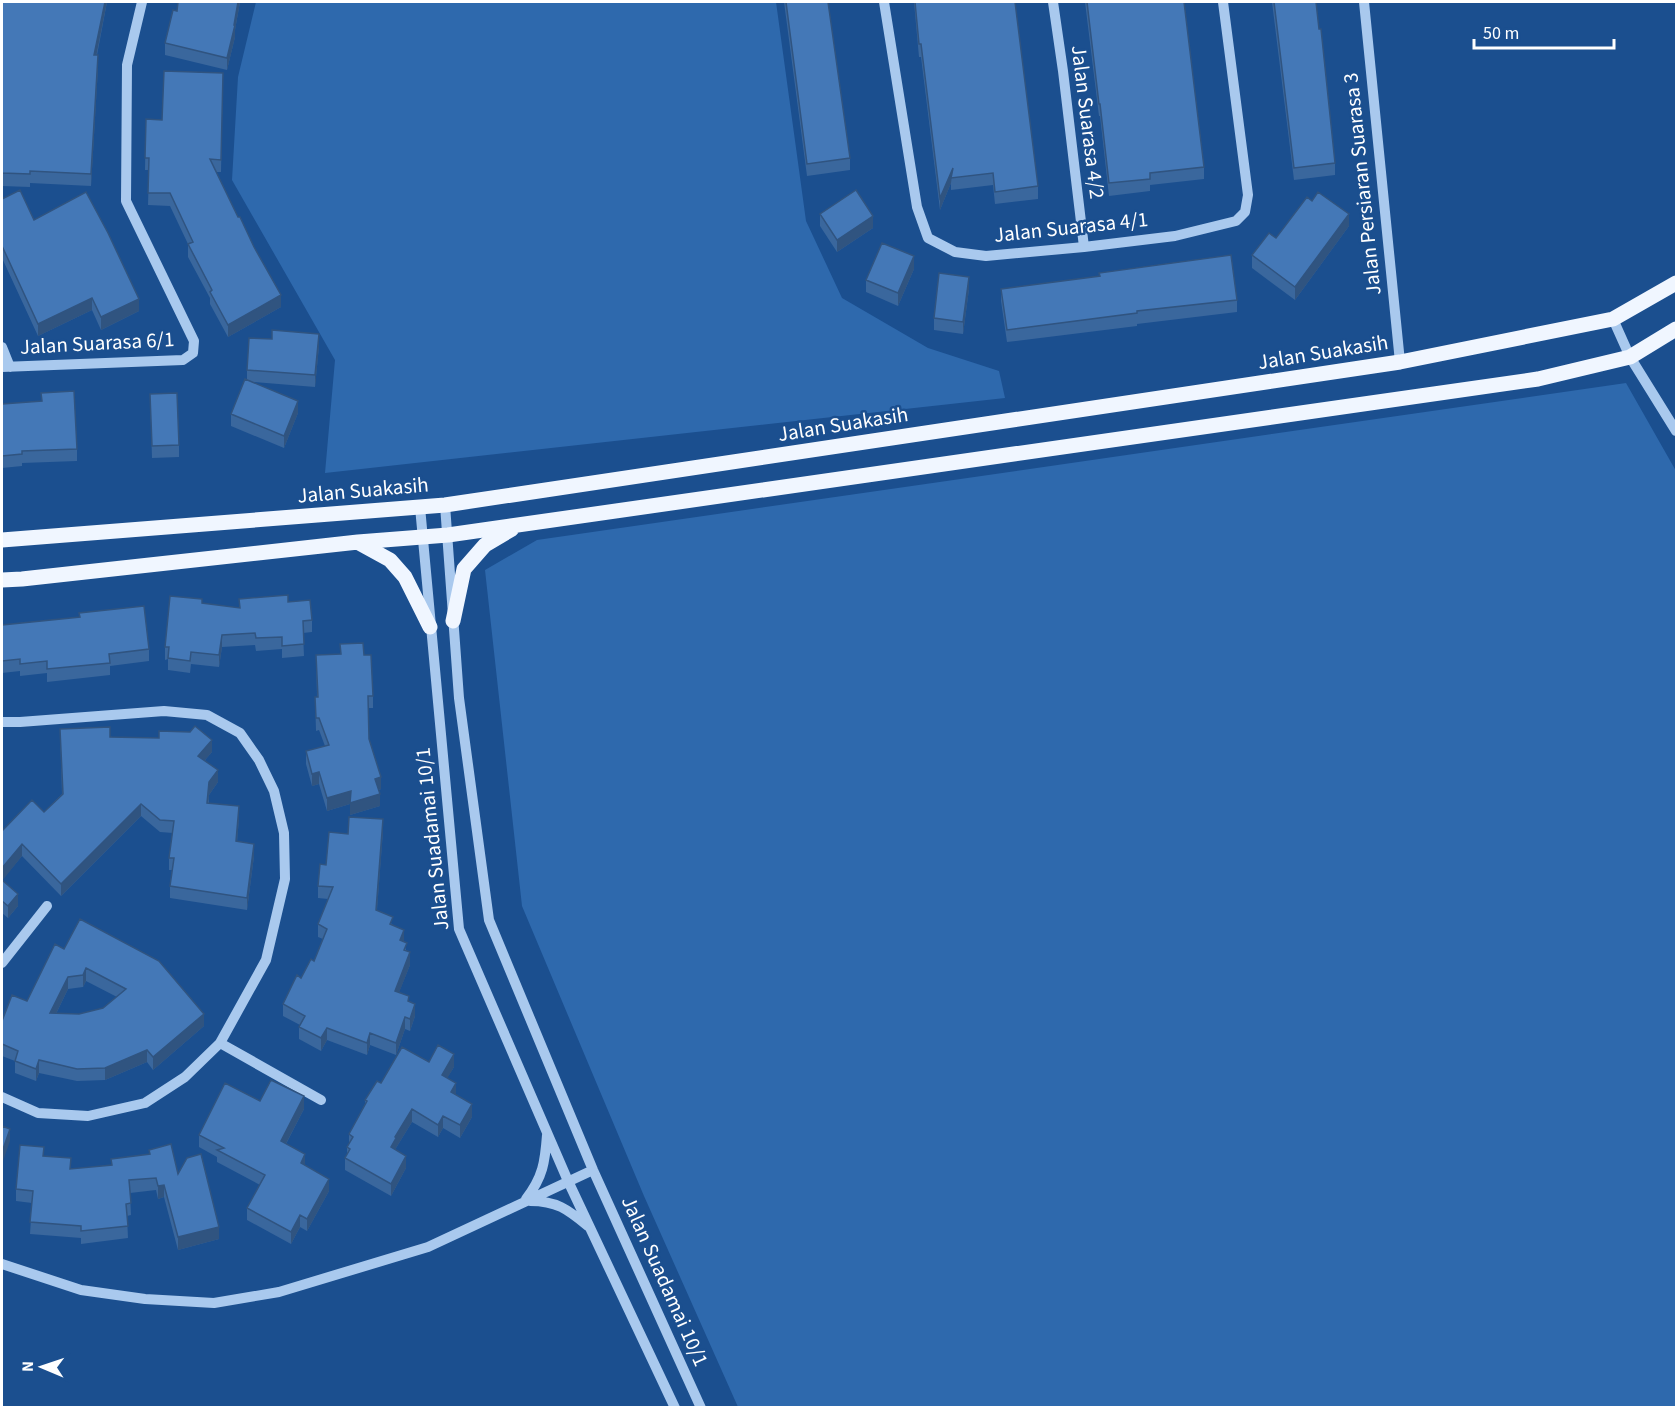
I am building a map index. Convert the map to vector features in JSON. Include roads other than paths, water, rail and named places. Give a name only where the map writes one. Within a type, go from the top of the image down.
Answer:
[{"type":"main road","name":"Jalan Suakasih","points":[[2,540],[445,505],[1400,362],[1613,319],[1677,283]]},
{"type":"main road","points":[[2,580],[358,542],[448,535],[1538,380],[1630,357],[1677,329]]},
{"type":"main road","points":[[453,621],[464,569],[485,545],[517,525]]},
{"type":"main road","points":[[358,542],[390,560],[405,577],[430,627]]},
{"type":"street","name":"Jalan Suarasa 6/1","points":[[6,367],[183,360],[193,353],[194,341],[126,201],[127,65],[142,2]]},
{"type":"street","name":"Jalan Suarasa 4/1","points":[[884,2],[917,207],[928,238],[955,252],[986,256],[1175,236],[1236,221],[1245,212],[1248,195],[1223,2]]},
{"type":"street","name":"Jalan Suarasa 4/2","points":[[1053,2],[1065,82],[1084,247]]},
{"type":"street","name":"Jalan Persiaran Suarasa 3","points":[[1364,2],[1400,362]]},
{"type":"street","points":[[1613,319],[1630,357],[1677,431]]},
{"type":"street","points":[[2,347],[6,367]]},
{"type":"street","name":"Jalan Suadamai 10/1","points":[[445,505],[459,698],[489,920],[593,1170],[701,1407]]},
{"type":"street","name":"Jalan Suadamai 10/1","points":[[420,507],[459,929],[568,1181],[675,1407]]},
{"type":"street","points":[[2,722],[164,711],[207,715],[240,733],[259,760],[274,791],[284,833],[285,879],[266,960],[220,1043],[185,1077],[145,1103],[88,1116],[38,1113],[2,1097]]},
{"type":"street","points":[[2,963],[47,906]]},
{"type":"street","points":[[220,1043],[321,1100]]},
{"type":"street","points":[[524,1201],[535,1187],[545,1162],[547,1131]]},
{"type":"street","points":[[2,1264],[81,1290],[145,1299],[213,1302],[279,1292],[428,1247],[593,1170]]},
{"type":"street","points":[[524,1201],[544,1201],[568,1209],[590,1228]]}]
